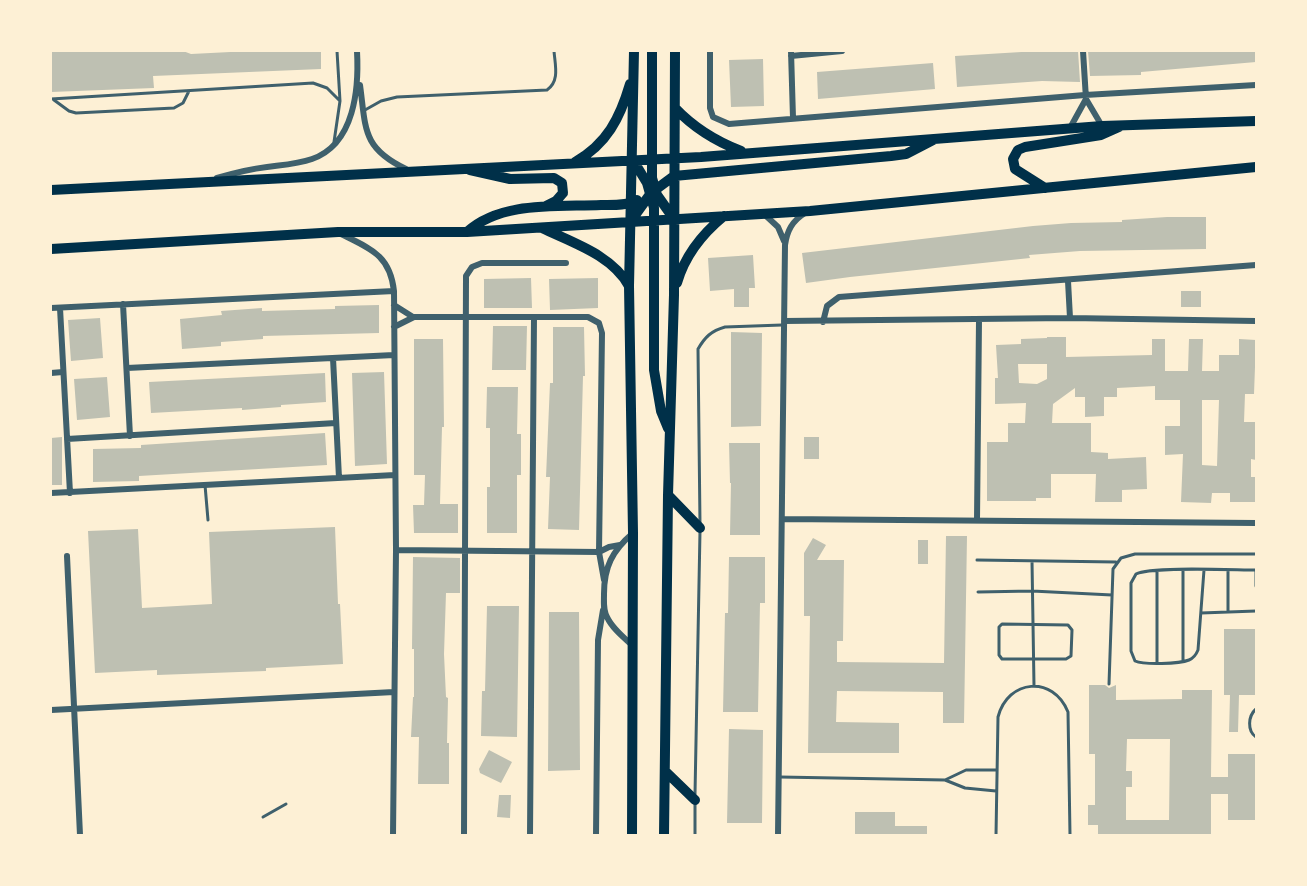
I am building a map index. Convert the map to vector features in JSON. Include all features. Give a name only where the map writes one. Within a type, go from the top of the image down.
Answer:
[{"type":"main road","points":[[632,835],[633,533],[629,286],[634,51]]},
{"type":"main road","points":[[652,51],[654,370],[661,411],[670,431]]},
{"type":"main road","points":[[664,835],[668,495],[674,295],[675,51]]},
{"type":"main road","points":[[573,163],[593,150],[609,134],[622,108],[634,69]]},
{"type":"main road","points":[[675,108],[700,130],[744,152]]},
{"type":"main road","points":[[51,190],[206,184],[675,158],[1102,126],[1256,121]]},
{"type":"main road","points":[[1046,188],[1015,169],[1013,159],[1018,150],[1101,135],[1122,125]]},
{"type":"main road","points":[[467,232],[476,224],[497,213],[632,203],[674,176],[906,154],[934,139]]},
{"type":"main road","points":[[632,221],[640,206],[662,180],[675,158]]},
{"type":"main road","points":[[633,160],[674,219]]},
{"type":"main road","points":[[51,249],[338,232],[467,232],[810,211],[1256,167]]},
{"type":"main road","points":[[463,168],[510,179],[549,177],[559,179],[564,188],[561,198],[543,208]]},
{"type":"main road","points":[[674,295],[687,258],[705,232],[724,216]]},
{"type":"main road","points":[[539,227],[611,263],[629,286]]},
{"type":"main road","points":[[668,495],[700,528]]},
{"type":"main road","points":[[664,771],[695,800]]},
{"type":"street","points":[[357,51],[363,111],[370,141],[382,156],[409,171]]},
{"type":"street","points":[[710,51],[710,108],[713,117],[729,124],[1256,85]]},
{"type":"street","points":[[793,118],[791,53],[842,51]]},
{"type":"street","points":[[1083,51],[1085,97],[1102,126]]},
{"type":"street","points":[[206,184],[215,178],[242,171],[315,158],[333,144],[350,118],[355,104],[358,71]]},
{"type":"street","points":[[1070,128],[1085,97]]},
{"type":"street","points":[[778,835],[785,245],[786,236],[795,220],[810,211]]},
{"type":"street","points":[[764,213],[778,227],[785,245]]},
{"type":"street","points":[[338,232],[383,258],[389,268],[394,291],[396,550],[393,835]]},
{"type":"street","points":[[464,835],[466,276],[472,267],[482,263],[566,263]]},
{"type":"street","points":[[823,322],[827,306],[839,297],[1256,265]]},
{"type":"street","points":[[1068,281],[1070,318]]},
{"type":"street","points":[[51,308],[394,291]]},
{"type":"street","points":[[123,304],[130,436]]},
{"type":"street","points":[[394,305],[414,317]]},
{"type":"street","points":[[60,308],[70,493]]},
{"type":"street","points":[[394,327],[414,317],[465,316],[588,317],[599,323],[602,328],[599,552],[604,580],[603,610],[598,640],[596,835]]},
{"type":"street","points":[[530,835],[534,317]]},
{"type":"street","points":[[784,323],[1070,318],[1256,321]]},
{"type":"street","points":[[977,520],[979,320]]},
{"type":"street","points":[[127,368],[394,356]]},
{"type":"street","points":[[333,358],[339,478]]},
{"type":"street","points":[[51,373],[63,372]]},
{"type":"street","points":[[67,440],[336,423]]},
{"type":"street","points":[[51,494],[395,475]]},
{"type":"street","points":[[782,519],[1256,523]]},
{"type":"street","points":[[604,580],[609,560],[633,533]]},
{"type":"street","points":[[396,550],[599,552],[609,546],[620,545]]},
{"type":"street","points":[[67,556],[80,835]]},
{"type":"street","points":[[603,610],[612,626],[632,645]]},
{"type":"street","points":[[51,710],[394,692]]},
{"type":"lane","points":[[333,144],[340,101],[337,51]]},
{"type":"lane","points":[[363,111],[381,101],[397,97],[547,90],[556,78],[554,51]]},
{"type":"lane","points":[[52,99],[314,83],[327,87],[340,101]]},
{"type":"lane","points":[[52,99],[66,110],[76,113],[145,110],[177,107],[183,103],[189,91]]},
{"type":"lane","points":[[695,835],[700,528],[698,349],[710,333],[725,327],[784,323]]},
{"type":"lane","points":[[205,485],[208,520]]},
{"type":"lane","points":[[977,560],[1116,562],[1128,555],[1256,554]]},
{"type":"lane","points":[[1032,561],[1035,686]]},
{"type":"lane","points":[[1109,684],[1113,569],[1116,562]]},
{"type":"lane","points":[[1204,570],[1198,650],[1194,657],[1183,661],[1138,663],[1132,658],[1131,651],[1132,580],[1136,574],[1142,571],[1183,570],[1204,570],[1256,570],[1256,586]]},
{"type":"lane","points":[[1183,570],[1183,661]]},
{"type":"lane","points":[[1228,570],[1228,612]]},
{"type":"lane","points":[[1157,571],[1157,663]]},
{"type":"lane","points":[[978,592],[1032,591],[1112,595]]},
{"type":"lane","points":[[1201,613],[1256,611]]},
{"type":"lane","points":[[1002,624],[1068,625],[1072,630],[1071,656],[1034,660],[1002,658],[999,655],[999,627],[1002,624]]},
{"type":"lane","points":[[996,835],[998,717],[1003,704],[1018,690],[1035,686],[1056,694],[1068,712],[1070,835]]},
{"type":"lane","points":[[1256,710],[1251,716],[1250,729],[1256,737]]},
{"type":"lane","points":[[945,780],[966,771],[996,770]]},
{"type":"lane","points":[[778,777],[945,780],[965,788],[996,791]]},
{"type":"lane","points":[[263,817],[286,804]]},
{"type":"building","points":[[51,51],[183,51],[191,54],[321,51],[321,69],[153,76],[154,88],[51,92]]},
{"type":"building","points":[[1078,51],[1080,82],[1042,81],[957,87],[955,56]]},
{"type":"building","points":[[1088,51],[1256,51],[1256,62],[1141,72],[1141,75],[1090,76]]},
{"type":"building","points":[[763,59],[764,106],[731,107],[729,60]]},
{"type":"building","points":[[933,63],[935,89],[818,99],[817,72]]},
{"type":"building","points":[[1206,217],[1206,249],[1080,251],[1029,255],[1030,258],[806,283],[802,253],[1033,226],[1122,222],[1122,220]]},
{"type":"building","points":[[753,255],[755,288],[749,288],[749,307],[734,307],[734,289],[710,291],[708,258]]},
{"type":"building","points":[[531,278],[532,308],[484,308],[484,279]]},
{"type":"building","points":[[598,278],[598,308],[550,310],[549,279]]},
{"type":"building","points":[[1181,291],[1201,291],[1201,307],[1181,307]]},
{"type":"building","points":[[379,305],[379,333],[263,336],[263,339],[221,342],[221,346],[182,349],[180,319],[222,315],[221,311],[262,308],[262,311]]},
{"type":"building","points":[[100,318],[103,358],[71,361],[68,320]]},
{"type":"building","points":[[493,326],[527,326],[526,370],[492,370]]},
{"type":"building","points":[[553,327],[584,327],[585,376],[583,376],[579,530],[548,529],[550,477],[546,477],[550,383],[553,383]]},
{"type":"building","points":[[731,332],[762,333],[761,426],[731,427]]},
{"type":"building","points":[[1066,337],[1066,357],[1152,355],[1152,339],[1165,339],[1165,371],[1188,371],[1189,339],[1203,339],[1202,371],[1219,371],[1219,355],[1239,355],[1239,339],[1256,340],[1254,394],[1245,394],[1244,422],[1256,422],[1256,460],[1251,459],[1251,477],[1256,477],[1256,502],[1230,502],[1230,493],[1212,493],[1211,503],[1181,502],[1183,454],[1165,455],[1165,426],[1180,426],[1180,400],[1155,400],[1155,386],[1117,388],[1117,397],[1104,397],[1104,416],[1085,417],[1085,397],[1075,397],[1075,388],[1053,404],[1052,423],[1091,423],[1091,452],[1108,453],[1108,459],[1146,457],[1147,489],[1122,490],[1122,502],[1095,502],[1096,474],[1051,474],[1051,498],[1036,498],[1036,501],[987,501],[987,442],[1008,442],[1008,423],[1025,423],[1026,403],[995,404],[995,378],[998,378],[996,345],[1021,344],[1021,339]],"holes":[[[1018,364],[1047,364],[1047,379],[1037,384],[1019,383]],[[1202,400],[1219,400],[1217,466],[1202,465]]]},
{"type":"building","points":[[414,339],[443,339],[444,427],[442,427],[440,504],[458,504],[458,533],[414,533],[413,505],[424,505],[425,475],[414,475]]},
{"type":"building","points":[[384,372],[387,464],[355,466],[352,373]]},
{"type":"building","points":[[325,373],[326,402],[242,410],[242,408],[151,413],[149,382]]},
{"type":"building","points":[[107,377],[110,417],[77,420],[74,379]]},
{"type":"building","points":[[487,387],[518,387],[517,434],[521,434],[521,475],[517,475],[517,533],[487,533],[490,428],[486,428]]},
{"type":"building","points":[[325,433],[327,465],[139,476],[139,481],[93,482],[93,449],[141,448],[141,445]]},
{"type":"building","points":[[62,437],[62,485],[51,485],[51,438]]},
{"type":"building","points":[[804,437],[819,437],[819,459],[804,459]]},
{"type":"building","points":[[729,443],[760,443],[760,535],[730,535]]},
{"type":"building","points":[[335,527],[343,664],[266,668],[266,671],[157,675],[157,670],[95,673],[88,531],[138,529],[142,608],[212,604],[209,532]]},
{"type":"building","points":[[946,536],[967,536],[964,723],[943,723],[943,692],[837,691],[836,722],[899,723],[899,753],[808,753],[810,616],[804,616],[804,553],[813,538],[826,545],[817,560],[844,560],[843,641],[837,641],[837,662],[944,663]]},
{"type":"building","points":[[918,540],[928,540],[928,564],[918,564]]},
{"type":"building","points":[[413,557],[460,558],[460,593],[446,593],[444,654],[446,697],[448,698],[449,784],[418,784],[419,737],[411,737],[414,697]]},
{"type":"building","points":[[729,557],[765,557],[765,603],[760,603],[758,712],[723,712],[725,613],[728,613]]},
{"type":"building","points":[[487,606],[519,606],[517,737],[481,736],[482,691],[485,691]]},
{"type":"building","points":[[549,612],[579,612],[580,770],[548,771]]},
{"type":"building","points":[[1224,629],[1256,629],[1256,695],[1239,695],[1238,732],[1229,732],[1230,695],[1224,695]]},
{"type":"building","points":[[1089,685],[1105,685],[1109,688],[1116,685],[1116,700],[1182,699],[1182,690],[1212,690],[1211,777],[1228,777],[1228,754],[1256,754],[1256,820],[1228,820],[1228,794],[1211,794],[1211,835],[1098,835],[1098,825],[1088,825],[1088,805],[1095,805],[1095,754],[1089,754]],"holes":[[[1127,739],[1170,739],[1169,820],[1126,820],[1126,787],[1132,787],[1132,771],[1126,771]]]},
{"type":"building","points":[[729,729],[763,730],[762,823],[727,823]]},
{"type":"building","points":[[489,750],[512,762],[501,783],[480,773],[479,769]]},
{"type":"building","points":[[499,795],[511,795],[510,818],[497,817]]},
{"type":"building","points":[[855,812],[895,812],[895,826],[927,826],[927,835],[855,835]]}]
